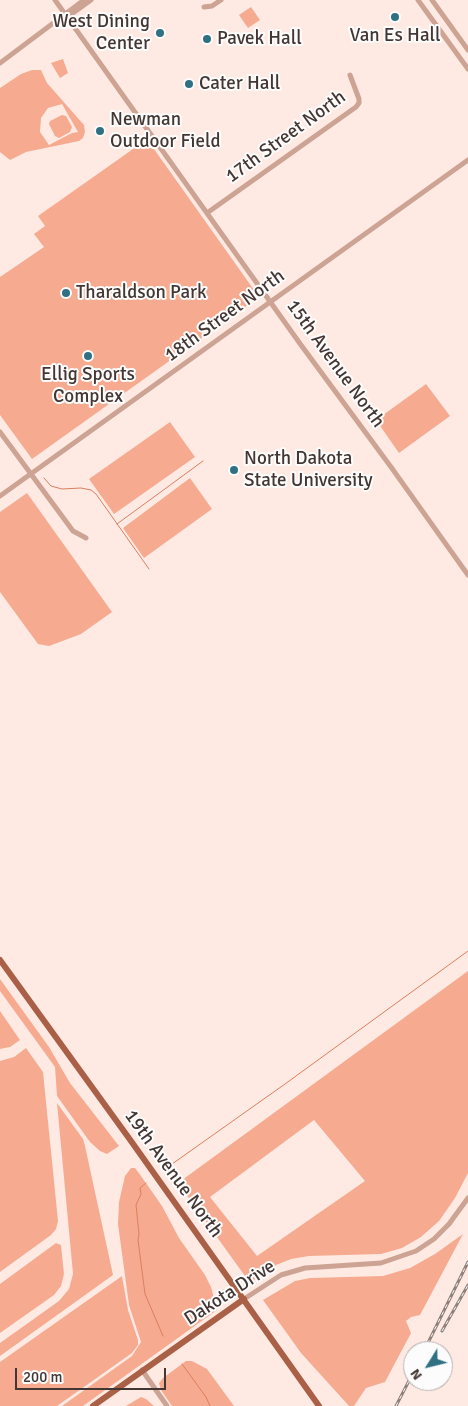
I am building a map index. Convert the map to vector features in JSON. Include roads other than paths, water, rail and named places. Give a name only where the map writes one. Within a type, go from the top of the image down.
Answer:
[{"type":"main road","name":"19th Avenue North","points":[[0,960],[319,1406]]},
{"type":"main road","name":"Dakota Drive","points":[[93,1406],[244,1299]]},
{"type":"street","name":"15th Avenue North","points":[[55,0],[468,575]]},
{"type":"street","points":[[0,63],[84,0]]},
{"type":"street","points":[[66,15],[73,13],[91,0]]},
{"type":"street","points":[[204,7],[212,6],[221,0]]},
{"type":"street","points":[[418,0],[468,69]]},
{"type":"street","points":[[432,0],[468,50]]},
{"type":"street","name":"17th Street North","points":[[207,213],[356,107],[359,104],[359,99],[350,75]]},
{"type":"street","name":"18th Street North","points":[[0,496],[468,160]]},
{"type":"street","points":[[0,432],[72,531],[86,538]]},
{"type":"street","name":"Dakota Drive","points":[[244,1299],[281,1275],[305,1268],[381,1263],[416,1251],[434,1239],[449,1224],[468,1198]]},
{"type":"street","points":[[142,1370],[167,1406]]},
{"type":"waterway","points":[[117,524],[203,461]]},
{"type":"waterway","points":[[44,478],[51,486],[62,489],[81,488],[91,490],[96,494],[149,569]]},
{"type":"waterway","points":[[165,1169],[468,951]]},
{"type":"waterway","points":[[146,1183],[140,1188],[141,1194],[136,1205],[138,1240],[145,1294],[163,1336]]},
{"type":"waterway","points":[[182,1364],[206,1397],[210,1406]]},
{"type":"railway","points":[[429,1341],[468,1262]]},
{"type":"railway","points":[[442,1331],[468,1285]]},
{"type":"railway","points":[[396,1406],[404,1391]]},
{"type":"place","name":"Van Es Hall","points":[[395,17]]},
{"type":"place","name":"West Dining Center","points":[[160,33]]},
{"type":"place","name":"Pavek Hall","points":[[207,39]]},
{"type":"place","name":"Cater Hall","points":[[189,84]]},
{"type":"place","name":"Newman Outdoor Field","points":[[100,131]]},
{"type":"place","name":"Tharaldson Park","points":[[66,293]]},
{"type":"place","name":"Ellig Sports Complex","points":[[88,356]]},
{"type":"place","name":"North Dakota State University","points":[[234,470]]}]
